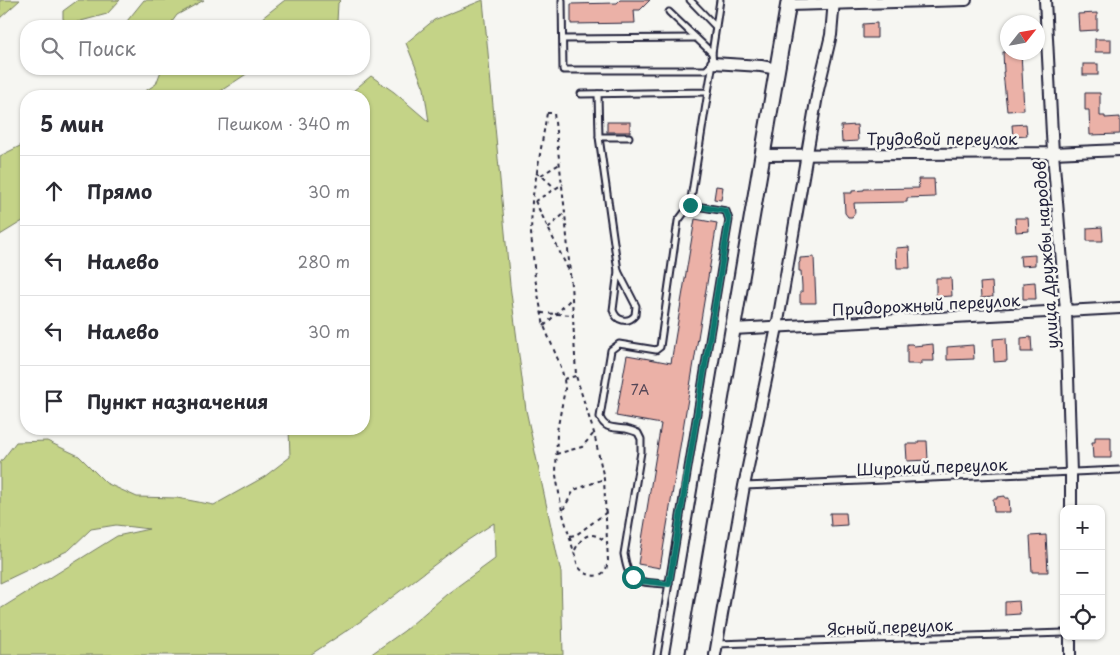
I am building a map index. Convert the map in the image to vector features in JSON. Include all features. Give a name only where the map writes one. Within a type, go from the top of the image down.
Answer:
[{"type":"main road","points":[[678,655],[789,3]]},
{"type":"street","points":[[789,3],[966,0]]},
{"type":"street","name":"улица Дружбы народов","points":[[1045,0],[1053,153],[1066,311],[1071,505]]},
{"type":"street","points":[[715,655],[744,486],[777,328],[818,90],[831,36],[834,2]]},
{"type":"street","points":[[712,58],[777,69]]},
{"type":"street","name":"Трудовой переулок","points":[[763,155],[1053,153],[1120,150]]},
{"type":"street","name":"Придорожный переулок","points":[[733,329],[1120,308]]},
{"type":"street","points":[[1070,640],[1070,655]]},
{"type":"lane","points":[[562,0],[563,70],[706,70],[712,58]]},
{"type":"lane","points":[[690,0],[716,27]]},
{"type":"lane","points":[[669,584],[641,581],[633,577],[628,570],[624,554],[641,452],[641,439],[638,433],[629,429],[608,426],[603,423],[600,417],[611,350],[619,344],[656,350],[660,347],[678,221],[690,205],[720,0]]},
{"type":"lane","points":[[669,12],[696,38],[712,58]]},
{"type":"lane","points":[[563,39],[696,38]]},
{"type":"lane","points":[[581,94],[708,92]]},
{"type":"lane","points":[[598,94],[599,137],[618,271],[613,310],[617,317],[629,320],[635,315],[636,306],[618,271]]},
{"type":"lane","points":[[599,137],[629,137]]},
{"type":"lane","points":[[657,655],[729,220],[726,211],[690,205]]},
{"type":"lane","name":"Широкий переулок","points":[[744,486],[1120,470]]},
{"type":"lane","name":"Ясный переулок","points":[[717,644],[1060,633]]},
{"type":"path","points":[[547,113],[554,113],[565,213],[576,376],[594,433],[604,479],[607,512],[608,561],[606,570],[594,576],[581,571],[578,566],[562,510],[556,475],[557,431],[565,389],[561,367],[544,326],[535,278],[531,233],[536,173],[547,113]]},
{"type":"path","points":[[541,175],[560,164]]},
{"type":"path","points":[[536,173],[556,188]]},
{"type":"path","points":[[533,201],[562,184]]},
{"type":"path","points":[[533,201],[570,273]]},
{"type":"path","points":[[548,228],[565,213]]},
{"type":"path","points":[[544,326],[572,298]]},
{"type":"path","points":[[541,313],[573,315]]},
{"type":"path","points":[[564,379],[576,376]]},
{"type":"path","points":[[556,454],[582,447],[594,433]]},
{"type":"path","points":[[562,510],[574,490],[604,479]]},
{"type":"path","points":[[570,536],[576,535],[607,512]]},
{"type":"path","points":[[574,551],[581,540],[591,534],[600,537],[608,543]]},
{"type":"green space","points":[[0,0],[20,0],[0,18]]},
{"type":"green space","points":[[78,0],[120,0],[107,14],[85,20],[64,20],[63,11]]},
{"type":"green space","points":[[144,0],[204,0],[177,15],[173,20],[128,20]]},
{"type":"green space","points":[[285,0],[341,0],[338,3],[337,20],[260,20]]},
{"type":"green space","points":[[483,0],[510,285],[526,410],[561,573],[563,655],[370,655],[404,631],[447,594],[495,559],[494,523],[459,546],[361,621],[310,655],[0,655],[0,609],[117,536],[149,529],[116,525],[91,529],[69,550],[0,583],[0,463],[16,442],[47,441],[79,456],[106,483],[137,497],[177,498],[214,505],[264,477],[290,457],[289,435],[370,435],[370,90],[354,90],[371,76],[394,92],[429,122],[424,88],[406,43],[434,20]]},
{"type":"green space","points":[[159,75],[245,75],[222,90],[147,90],[156,84]]},
{"type":"green space","points":[[20,146],[20,223],[0,235],[0,156]]},
{"type":"building","points":[[620,0],[650,0],[640,10],[634,10],[635,23],[571,24],[571,4],[617,3]]},
{"type":"building","points":[[1097,13],[1097,30],[1079,31],[1078,14]]},
{"type":"building","points":[[877,23],[877,38],[863,38],[863,24]]},
{"type":"building","points":[[1095,39],[1111,39],[1111,52],[1095,52]]},
{"type":"building","points":[[1003,60],[1021,60],[1024,110],[1007,111]]},
{"type":"building","points":[[1083,64],[1098,64],[1098,75],[1083,75]]},
{"type":"building","points":[[1085,93],[1100,93],[1100,116],[1105,116],[1105,118],[1120,117],[1120,134],[1090,135],[1089,110],[1085,110]]},
{"type":"building","points":[[607,122],[630,122],[630,132],[607,132]]},
{"type":"building","points":[[1026,124],[1027,136],[1013,137],[1012,125]]},
{"type":"building","points":[[857,125],[858,141],[842,142],[841,126]]},
{"type":"building","points":[[918,179],[934,179],[935,197],[907,198],[907,202],[854,203],[855,213],[852,217],[848,217],[845,213],[844,193],[852,193],[852,191],[864,189],[919,188]]},
{"type":"building","points":[[716,186],[723,187],[721,200],[714,199]]},
{"type":"building","points":[[1015,218],[1028,218],[1029,231],[1016,232]]},
{"type":"building","points":[[695,219],[717,223],[660,568],[638,564],[661,424],[616,416],[627,355],[671,363]]},
{"type":"building","points":[[1102,227],[1103,241],[1087,241],[1087,228]]},
{"type":"building","points":[[909,247],[910,268],[897,268],[896,248]]},
{"type":"building","points":[[1035,255],[1035,265],[1021,266],[1020,256]]},
{"type":"building","points":[[814,257],[816,303],[800,303],[802,286],[801,271],[799,271],[800,258]]},
{"type":"building","points":[[936,278],[951,278],[952,296],[936,297]]},
{"type":"building","points":[[992,282],[993,297],[981,298],[980,283]]},
{"type":"building","points":[[1035,282],[1036,299],[1023,299],[1023,283]]},
{"type":"building","points":[[1031,337],[1032,352],[1021,352],[1021,338]]},
{"type":"building","points":[[1006,338],[1007,361],[994,362],[993,339]]},
{"type":"building","points":[[907,344],[914,346],[933,344],[934,361],[921,361],[921,364],[907,364]]},
{"type":"building","points":[[973,345],[974,359],[947,360],[947,347]]},
{"type":"building","points":[[1095,437],[1111,437],[1111,458],[1093,458],[1092,442],[1095,442]]},
{"type":"building","points":[[918,441],[927,441],[928,460],[907,461],[906,444],[918,444]]},
{"type":"building","points":[[1005,496],[1005,498],[1009,498],[1010,512],[994,512],[993,499]]},
{"type":"building","points":[[830,513],[846,513],[847,525],[831,526]]},
{"type":"building","points":[[1046,535],[1048,572],[1032,572],[1030,536]]},
{"type":"building","points":[[1019,601],[1020,614],[1005,615],[1005,602]]},
{"type":"route","points":[[633,577],[641,581],[669,584],[729,220],[726,211],[690,205]]}]
